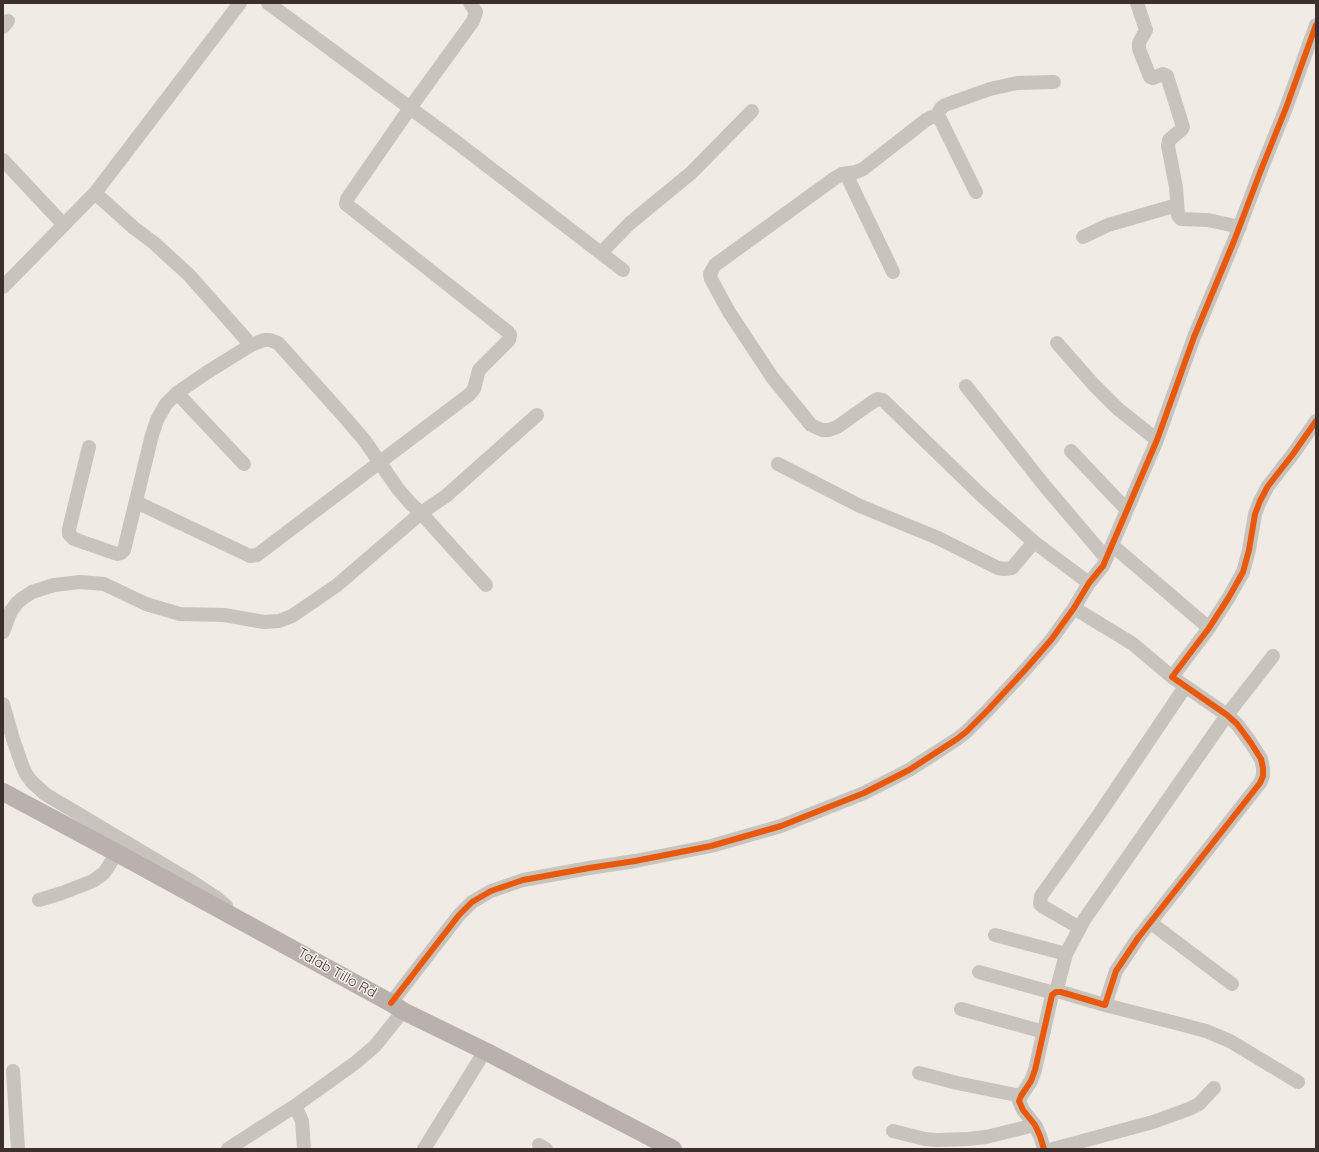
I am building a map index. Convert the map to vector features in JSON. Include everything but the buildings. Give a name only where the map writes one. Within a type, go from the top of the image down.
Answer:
[{"type":"main road","name":"Talab Tillo Rd","points":[[5,793],[397,1007],[673,1149]]},
{"type":"street","points":[[3,287],[95,193],[240,3]]},
{"type":"street","points":[[268,3],[410,108],[623,270]]},
{"type":"street","points":[[136,502],[250,556],[254,556],[470,394],[474,389],[479,370],[507,343],[510,337],[508,332],[346,204],[347,199],[410,108],[473,21],[476,12],[470,3]]},
{"type":"street","points":[[1138,3],[1146,30],[1139,43],[1139,49],[1150,77],[1153,78],[1163,74],[1167,76],[1183,127],[1170,140],[1168,146],[1175,180],[1178,215],[1181,219],[1208,220],[1240,227]]},
{"type":"street","points":[[228,1149],[295,1106],[375,1046],[397,1007],[459,914],[472,902],[492,891],[523,880],[684,851],[740,838],[781,826],[864,793],[909,770],[966,732],[1025,670],[1051,640],[1090,583],[1098,574],[1106,558],[1157,440],[1194,337],[1240,227],[1316,25]]},
{"type":"street","points":[[936,117],[940,108],[945,104],[990,89],[1016,83],[1054,82]]},
{"type":"street","points":[[601,253],[629,224],[691,173],[752,111]]},
{"type":"street","points":[[976,192],[940,119],[932,117],[926,120],[862,170],[842,174],[835,178],[715,265],[710,274],[711,279],[728,312],[772,377],[811,425],[822,430],[829,430],[837,427],[874,401],[878,399],[883,400],[971,485],[1034,542],[1090,583]]},
{"type":"street","points":[[3,160],[64,225]]},
{"type":"street","points":[[846,174],[893,272]]},
{"type":"street","points":[[95,193],[189,275],[251,345]]},
{"type":"street","points":[[1083,237],[1100,228],[1177,205]]},
{"type":"street","points":[[89,448],[69,534],[74,539],[114,554],[121,553],[124,550],[157,420],[166,404],[177,393],[251,345],[264,340],[270,340],[278,343],[341,413],[380,462],[398,489],[486,585]]},
{"type":"street","points":[[1057,343],[1093,384],[1118,408],[1157,440]]},
{"type":"street","points":[[966,386],[1044,485],[1106,558]]},
{"type":"street","points":[[177,393],[244,464]]},
{"type":"street","points":[[3,632],[11,611],[17,603],[32,592],[54,585],[80,582],[104,584],[146,604],[180,614],[224,615],[254,621],[279,621],[292,616],[336,586],[416,509],[446,496],[537,415]]},
{"type":"street","points":[[1172,677],[1209,628],[1243,572],[1249,550],[1255,514],[1268,486],[1316,422]]},
{"type":"street","points":[[1071,451],[1126,509]]},
{"type":"street","points":[[778,464],[860,506],[938,538],[998,568],[1012,568],[1034,542]]},
{"type":"street","points":[[1112,545],[1209,628]]},
{"type":"street","points":[[1074,608],[1128,641],[1185,687],[1227,715],[1240,728],[1255,749],[1261,759],[1263,768],[1263,776],[1260,783],[1138,938],[1116,971],[1105,1005]]},
{"type":"street","points":[[1044,1149],[1035,1125],[1023,1110],[1019,1101],[1031,1081],[1035,1070],[1066,954],[1084,920],[1103,892],[1227,715],[1273,656]]},
{"type":"street","points":[[1080,928],[1042,906],[1040,904],[1041,896],[1100,813],[1185,687]]},
{"type":"street","points":[[3,704],[13,739],[26,774],[45,794],[208,892],[249,925]]},
{"type":"street","points":[[39,900],[93,881],[104,873],[117,853]]},
{"type":"street","points":[[1151,923],[1232,984]]},
{"type":"street","points":[[995,935],[1066,954]]},
{"type":"street","points":[[979,972],[1055,993],[1061,992],[1206,1031],[1230,1041],[1298,1082]]},
{"type":"street","points":[[962,1009],[1044,1032]]},
{"type":"street","points":[[424,1149],[485,1051]]},
{"type":"street","points":[[13,1071],[18,1149]]},
{"type":"street","points":[[919,1073],[957,1083],[1021,1096]]},
{"type":"street","points":[[1053,1149],[1153,1122],[1189,1109],[1199,1104],[1214,1088]]},
{"type":"street","points":[[295,1106],[302,1121],[304,1149]]},
{"type":"street","points":[[893,1131],[925,1139],[971,1144],[986,1137],[1035,1125]]},
{"type":"cycle path","points":[[391,1003],[459,915],[472,902],[491,891],[523,880],[635,861],[711,846],[781,826],[864,793],[909,770],[957,739],[988,710],[1051,640],[1074,608],[1089,583],[1103,566],[1157,440],[1194,337],[1234,241],[1286,108],[1316,25]]},
{"type":"cycle path","points":[[1044,1149],[1035,1125],[1023,1110],[1019,1101],[1031,1081],[1035,1070],[1052,995],[1056,992],[1061,992],[1105,1005],[1116,971],[1138,938],[1260,783],[1263,776],[1261,759],[1237,724],[1227,715],[1172,677],[1209,628],[1229,597],[1243,572],[1249,550],[1255,514],[1260,501],[1268,486],[1316,421]]}]
